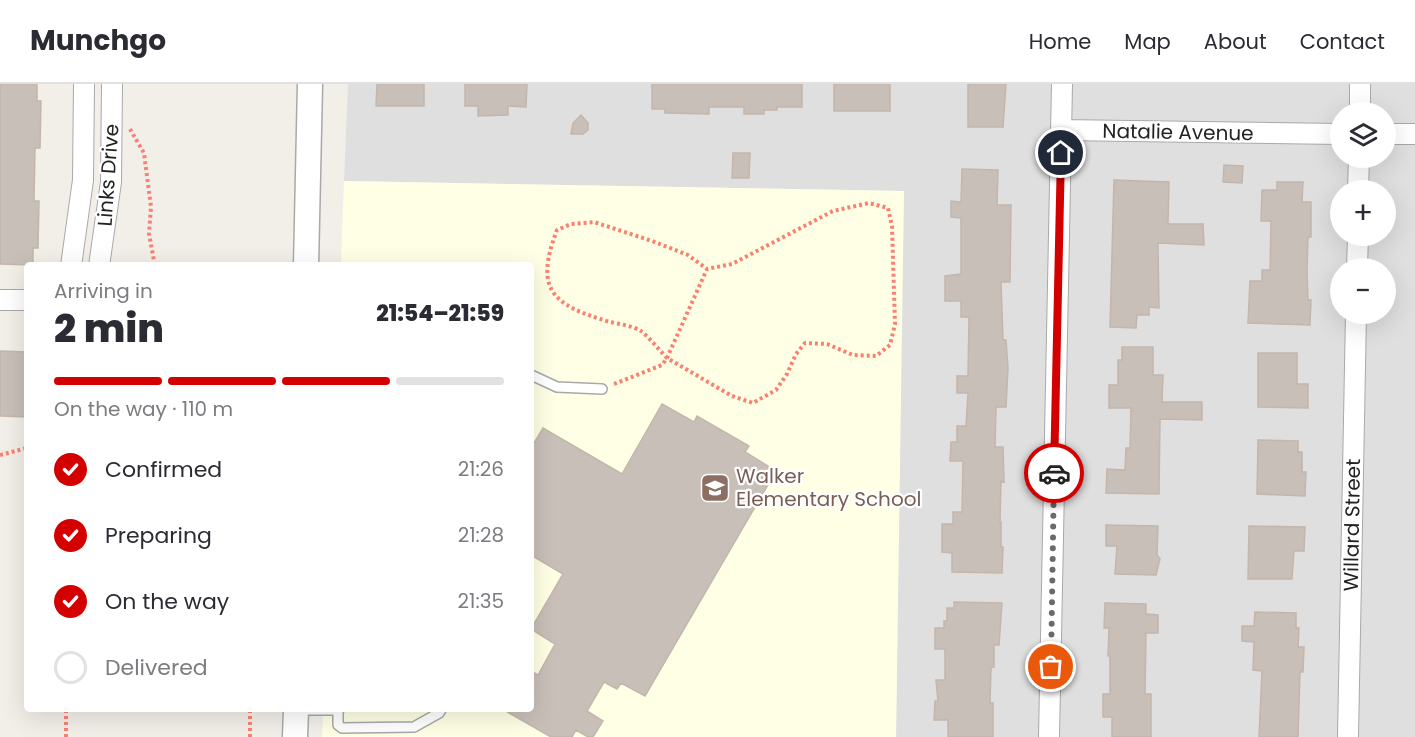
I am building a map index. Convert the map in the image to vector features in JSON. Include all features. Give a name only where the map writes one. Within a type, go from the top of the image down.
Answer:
[{"type":"street","name":"Links Drive","points":[[72,262],[82,180],[84,84]]},
{"type":"street","name":"Links Drive","points":[[100,262],[111,182],[112,84]]},
{"type":"street","points":[[306,262],[310,84]]},
{"type":"street","points":[[1049,737],[1062,84]]},
{"type":"street","points":[[1360,84],[1360,102]]},
{"type":"street","name":"Natalie Avenue","points":[[1061,130],[1330,134]]},
{"type":"street","points":[[1396,134],[1415,134]]},
{"type":"street","points":[[0,300],[24,300]]},
{"type":"street","name":"Willard Street","points":[[1348,737],[1356,324]]},
{"type":"street","points":[[295,737],[296,712]]},
{"type":"lane","points":[[534,376],[557,387],[602,389]]},
{"type":"lane","points":[[338,712],[338,725],[342,728],[414,727],[440,712]]},
{"type":"path","points":[[113,112],[131,130],[144,153],[151,207],[149,234],[154,262]]},
{"type":"path","points":[[869,203],[888,208],[892,225],[895,324],[890,345],[876,356],[853,355],[827,344],[805,343],[796,354],[787,374],[776,390],[753,403],[732,396],[667,358],[640,330],[572,308],[551,292],[546,270],[548,253],[557,230],[571,224],[594,222],[688,255],[707,269],[732,264],[832,211],[869,203]]},
{"type":"path","points":[[602,389],[662,365],[707,269]]},
{"type":"path","points":[[0,455],[24,449]]},
{"type":"path","points":[[66,712],[66,737]]},
{"type":"path","points":[[250,712],[250,737]]},
{"type":"shaded area","points":[[348,84],[1415,84],[1415,737],[896,737],[903,191],[344,181]]},
{"type":"shaded area","name":"Walker Elementary School","points":[[344,181],[904,191],[896,737],[322,737],[323,712],[534,712],[534,262],[341,262]]},
{"type":"building","points":[[0,84],[37,84],[37,101],[41,101],[40,148],[35,148],[34,201],[39,201],[38,248],[33,248],[33,262],[24,262],[24,265],[0,264]]},
{"type":"building","points":[[377,84],[424,84],[424,106],[376,106]]},
{"type":"building","points":[[465,84],[527,84],[526,107],[508,106],[508,115],[478,116],[478,106],[465,106]]},
{"type":"building","points":[[652,84],[802,84],[802,107],[777,107],[777,110],[764,110],[764,114],[744,114],[744,107],[709,107],[709,114],[665,113],[665,109],[652,109]]},
{"type":"building","points":[[834,84],[890,84],[890,111],[834,111]]},
{"type":"building","points":[[968,84],[1006,84],[1003,127],[968,127]]},
{"type":"building","points":[[581,115],[588,123],[588,130],[583,134],[571,134],[573,123]]},
{"type":"building","points":[[733,153],[750,153],[749,178],[732,178]]},
{"type":"building","points":[[1224,165],[1243,166],[1242,183],[1223,182]]},
{"type":"building","points":[[962,169],[998,170],[997,205],[1011,205],[1010,282],[1001,282],[1003,340],[1006,340],[1008,368],[1006,407],[996,407],[995,447],[1003,447],[1004,482],[1001,481],[1000,522],[1001,547],[1003,547],[1002,573],[952,572],[952,553],[942,552],[942,524],[953,524],[953,512],[962,512],[963,461],[950,461],[951,442],[957,442],[957,426],[966,426],[968,393],[957,393],[957,376],[968,376],[969,317],[961,317],[961,301],[945,301],[945,276],[961,274],[961,218],[951,217],[951,201],[961,202]]},
{"type":"building","points":[[1114,180],[1169,182],[1168,224],[1203,224],[1204,245],[1158,243],[1159,308],[1149,307],[1149,315],[1137,315],[1136,328],[1110,327]]},
{"type":"building","points":[[1277,182],[1303,182],[1302,202],[1311,202],[1311,237],[1308,237],[1307,271],[1308,300],[1311,300],[1310,325],[1248,323],[1250,281],[1262,281],[1262,270],[1270,270],[1271,221],[1261,221],[1262,190],[1277,190]]},
{"type":"building","points":[[1122,347],[1153,347],[1153,375],[1163,375],[1162,402],[1202,402],[1202,420],[1160,419],[1159,494],[1106,493],[1107,469],[1125,470],[1126,448],[1130,448],[1131,408],[1109,408],[1109,385],[1118,385],[1118,360],[1122,360]]},
{"type":"building","points":[[0,351],[24,352],[24,417],[0,416]]},
{"type":"building","points":[[1258,353],[1297,353],[1297,384],[1308,384],[1308,408],[1258,407]]},
{"type":"building","points":[[662,404],[694,422],[697,416],[749,446],[745,452],[776,471],[645,696],[621,683],[617,689],[604,682],[587,711],[603,721],[593,737],[588,737],[576,730],[572,737],[551,737],[507,712],[534,712],[534,673],[538,675],[555,644],[534,631],[534,624],[563,574],[534,557],[534,443],[543,428],[622,474]]},
{"type":"building","points":[[1258,440],[1298,441],[1298,452],[1302,452],[1302,472],[1306,472],[1305,496],[1257,494]]},
{"type":"building","points":[[1106,525],[1158,526],[1157,555],[1160,559],[1156,575],[1115,574],[1117,546],[1106,546]]},
{"type":"building","points":[[1249,526],[1305,527],[1304,551],[1294,551],[1292,579],[1248,579]]},
{"type":"building","points":[[954,602],[1002,603],[999,645],[994,645],[994,667],[991,667],[990,703],[993,703],[993,737],[948,737],[948,720],[934,720],[935,701],[938,701],[936,680],[945,680],[945,649],[935,649],[935,628],[944,628],[944,621],[947,621],[947,608],[954,608]]},
{"type":"building","points":[[1105,603],[1146,604],[1146,614],[1158,615],[1158,633],[1146,633],[1145,694],[1151,694],[1151,737],[1112,737],[1112,717],[1103,717],[1103,694],[1110,694],[1109,628],[1104,628]]},
{"type":"building","points":[[1255,612],[1296,613],[1296,628],[1299,628],[1298,647],[1304,647],[1303,672],[1300,672],[1298,737],[1259,737],[1262,671],[1253,670],[1254,642],[1242,641],[1242,626],[1254,626]]},
{"type":"way so far","points":[[1051,667],[1054,473]]},
{"type":"place","name":"Walker Elementary School","points":[[715,488]]},
{"type":"route","points":[[1054,473],[1061,153]]}]
